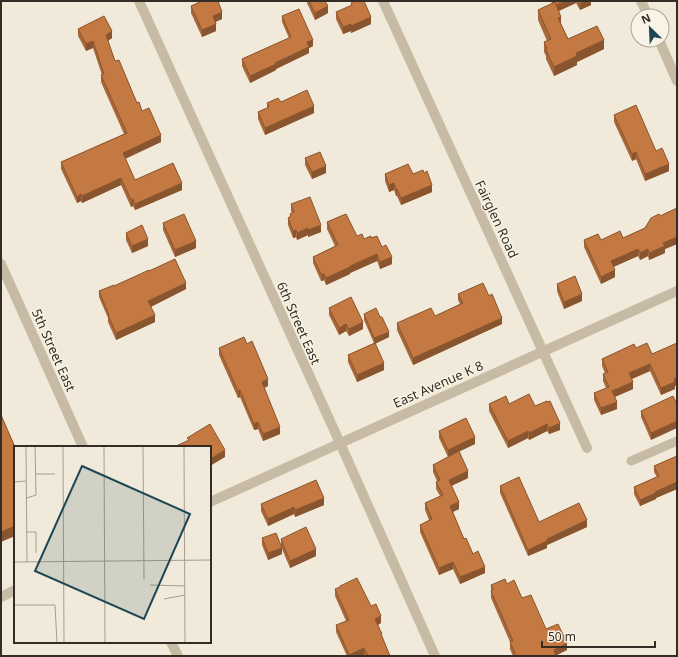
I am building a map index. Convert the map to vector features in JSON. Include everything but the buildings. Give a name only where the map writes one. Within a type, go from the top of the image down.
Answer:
[{"type":"street","name":"6th Street East","points":[[139,1],[340,443],[434,656]]},
{"type":"street","name":"Fairglen Road","points":[[383,1],[587,448]]},
{"type":"street","points":[[663,48],[677,81]]},
{"type":"street","name":"5th Street East","points":[[1,264],[83,446]]},
{"type":"street","name":"East Avenue K 8","points":[[211,502],[677,291]]},
{"type":"street","points":[[1,597],[14,590]]},
{"type":"street","points":[[172,643],[178,656]]},
{"type":"lane","points":[[631,461],[677,441]]}]
